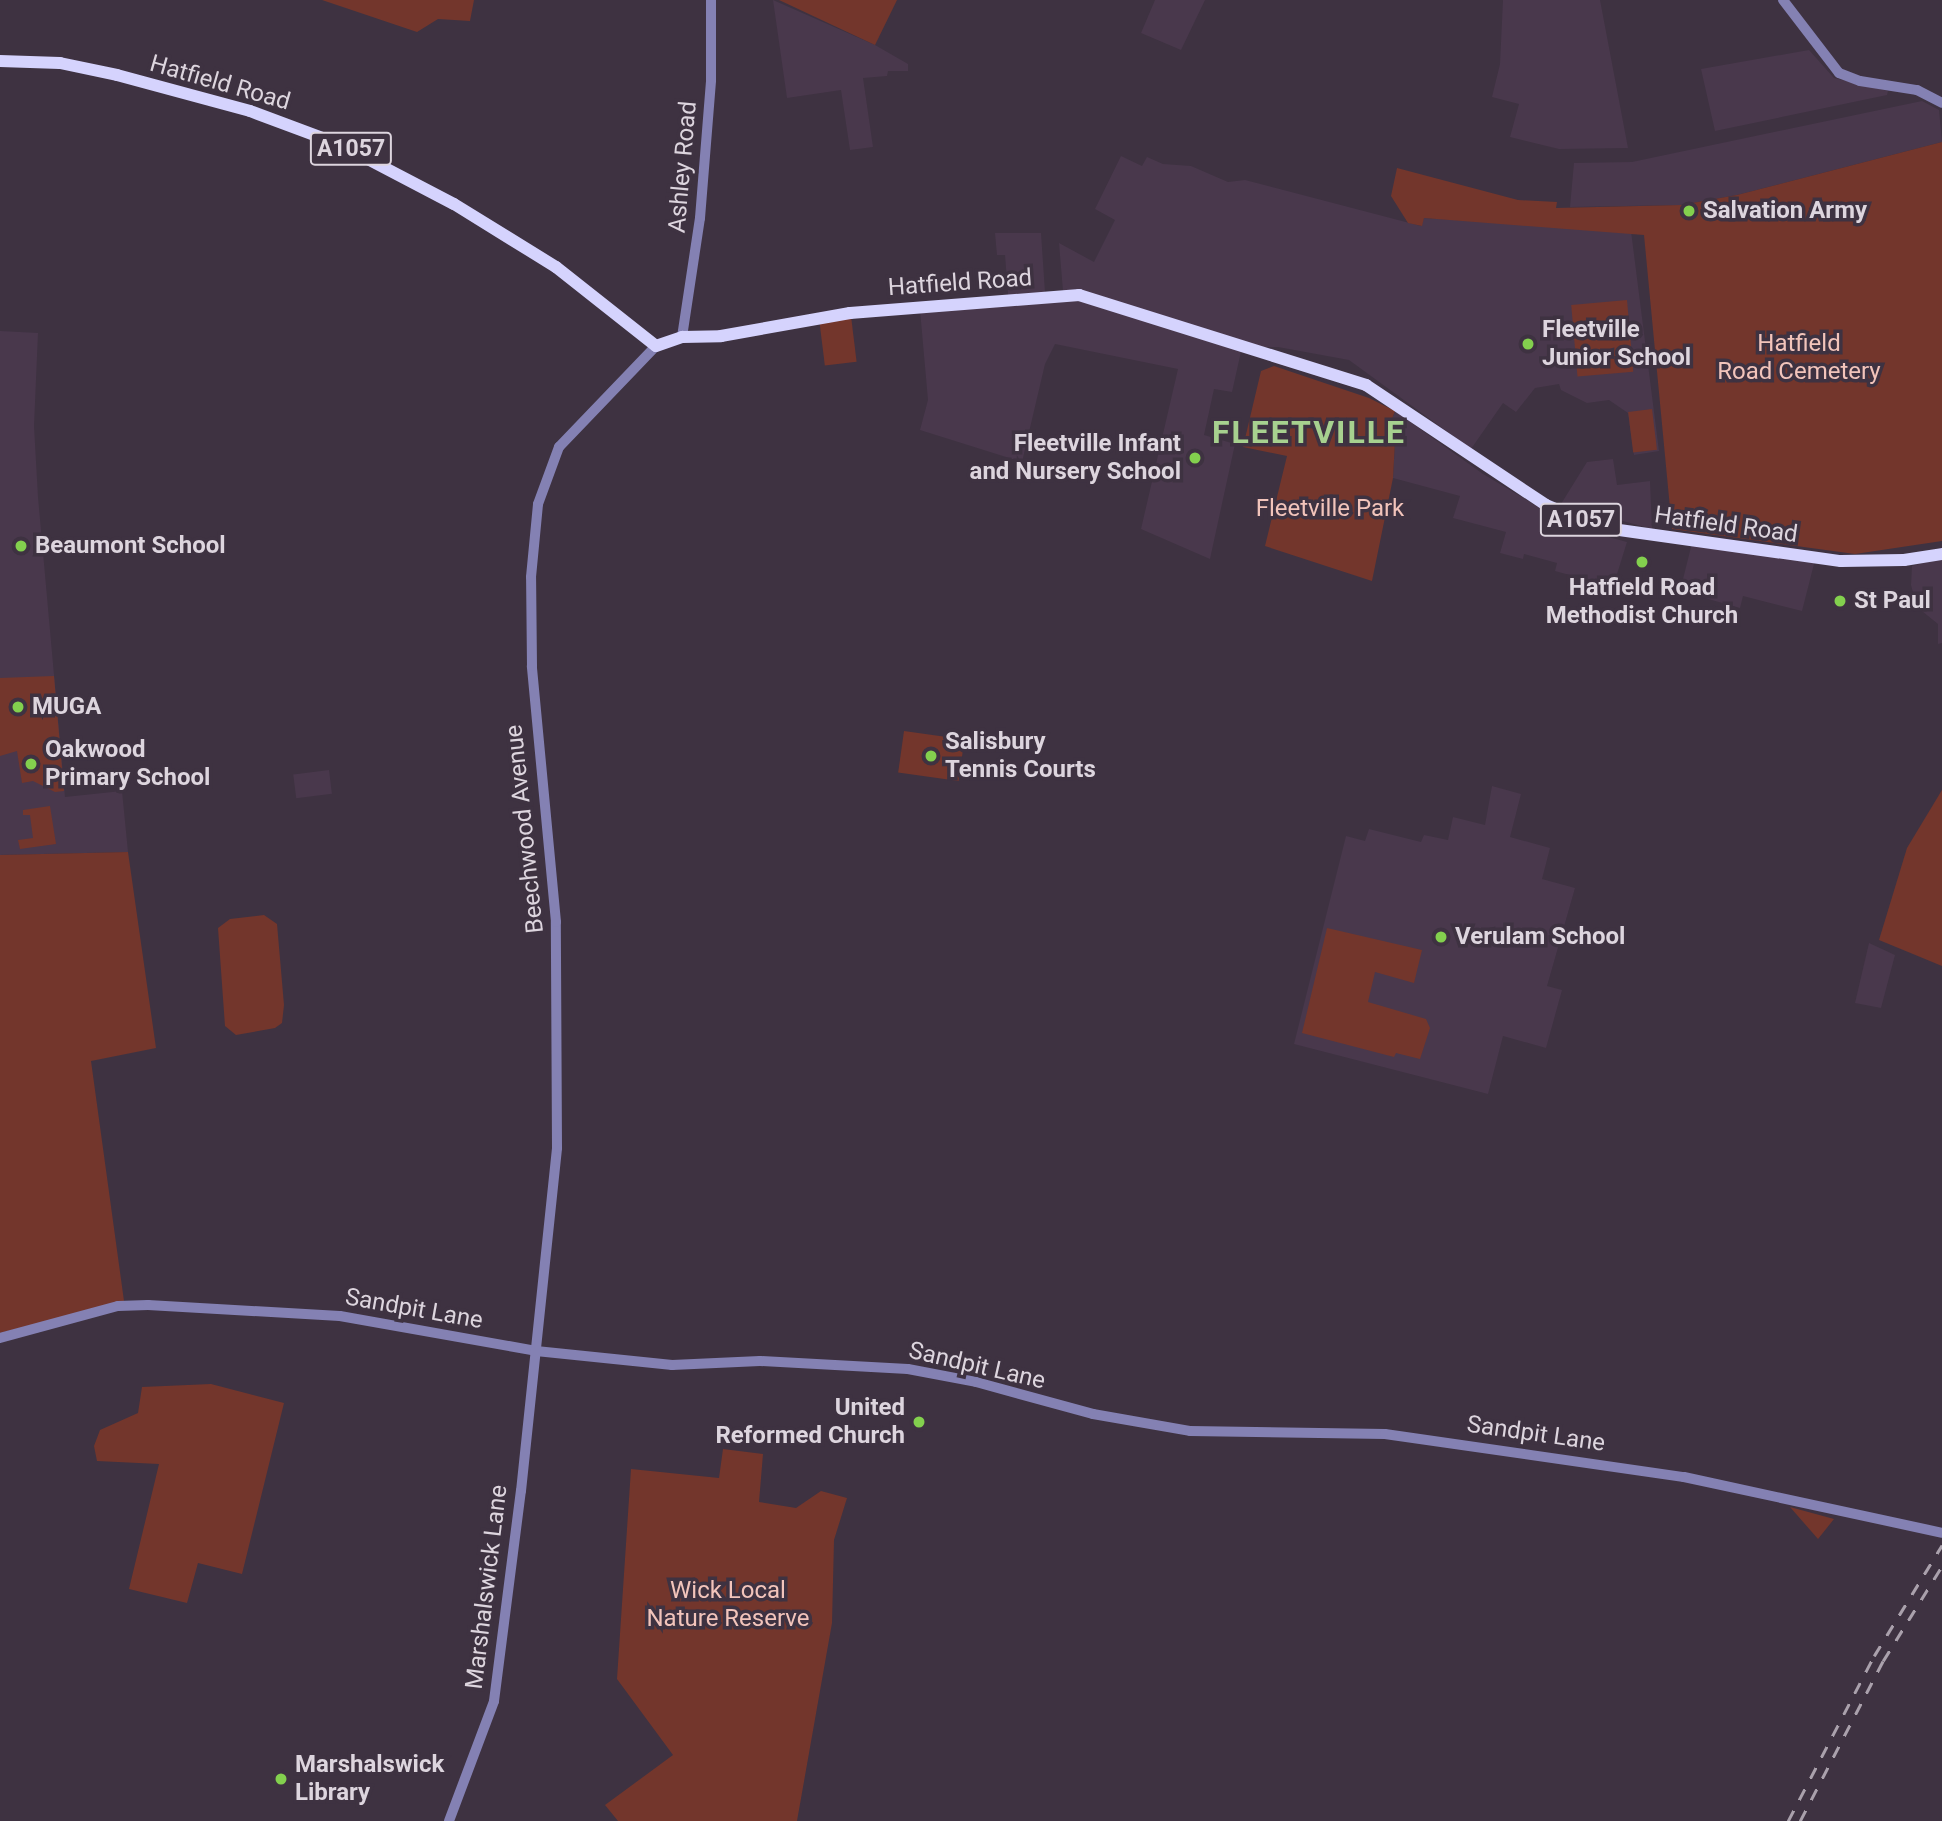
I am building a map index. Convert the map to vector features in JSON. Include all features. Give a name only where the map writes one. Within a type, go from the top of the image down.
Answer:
[{"type":"main road","name":"Hatfield Road","points":[[0,61],[60,63],[117,75],[250,111],[341,145],[454,204],[556,267],[656,346],[682,337],[721,336],[850,313],[1079,295],[1357,381],[1546,505],[1598,527],[1841,561],[1904,561],[1942,554]]},
{"type":"street","name":"Ashley Road","points":[[682,337],[701,206],[711,80],[711,0]]},
{"type":"street","points":[[1783,0],[1839,73],[1860,81],[1917,90],[1942,103]]},
{"type":"street","name":"Beechwood Avenue","points":[[536,1351],[557,1148],[559,1060],[556,922],[531,666],[535,532],[545,480],[559,447],[656,346]]},
{"type":"street","name":"Sandpit Lane","points":[[0,1338],[118,1306],[148,1305],[340,1316],[536,1351],[672,1365],[760,1361],[933,1372],[1048,1404],[1190,1431],[1385,1434],[1684,1477],[1937,1532]]},
{"type":"street","name":"Marshalswick Lane","points":[[449,1821],[491,1718],[536,1351]]},
{"type":"shaded area","points":[[773,0],[875,45],[908,64],[908,71],[888,71],[887,76],[863,78],[873,147],[850,150],[841,90],[787,98]]},
{"type":"shaded area","points":[[1155,0],[1205,0],[1181,50],[1141,33]]},
{"type":"shaded area","points":[[1503,0],[1600,0],[1628,148],[1559,149],[1510,137],[1519,104],[1492,97],[1500,64]]},
{"type":"shaded area","points":[[1809,50],[1834,78],[1888,91],[1887,95],[1715,131],[1701,69]]},
{"type":"shaded area","points":[[1922,101],[1939,110],[1942,142],[1737,195],[1681,205],[1570,207],[1574,163],[1632,162]]},
{"type":"shaded area","points":[[1121,156],[1142,166],[1147,157],[1163,164],[1191,166],[1228,182],[1245,180],[1421,226],[1424,218],[1631,231],[1659,451],[1634,455],[1628,413],[1609,400],[1587,403],[1561,390],[1559,384],[1535,388],[1516,412],[1503,403],[1471,449],[1349,360],[1278,347],[1242,347],[1232,392],[1214,389],[1204,435],[1235,444],[1210,559],[1141,529],[1178,369],[1055,344],[1045,364],[1022,462],[920,430],[928,400],[920,310],[1009,306],[1005,255],[997,255],[995,233],[1041,233],[1045,292],[1063,291],[1059,243],[1094,262],[1115,220],[1095,209]]},
{"type":"shaded area","points":[[0,331],[38,333],[34,426],[38,497],[65,797],[122,791],[128,852],[0,855]]},
{"type":"shaded area","points":[[1395,411],[1483,474],[1572,527],[1627,542],[1613,587],[1555,571],[1557,563],[1524,554],[1523,559],[1500,553],[1506,532],[1453,518],[1460,496],[1393,478],[1395,441],[1390,424]]},
{"type":"shaded area","points":[[1613,459],[1617,485],[1650,481],[1652,529],[1561,504],[1587,462]]},
{"type":"shaded area","points":[[1692,543],[1815,560],[1802,611],[1743,596],[1740,608],[1680,591]]},
{"type":"shaded area","points":[[1942,558],[1942,643],[1938,644],[1938,624],[1917,607],[1911,585],[1912,566]]},
{"type":"shaded area","points":[[329,770],[332,794],[296,798],[293,774]]},
{"type":"shaded area","name":"Verulam School","points":[[1492,786],[1521,794],[1510,837],[1550,848],[1542,879],[1575,888],[1547,986],[1562,990],[1546,1048],[1503,1036],[1488,1094],[1294,1044],[1346,836],[1365,841],[1369,829],[1421,842],[1424,835],[1448,840],[1453,817],[1485,825]]},
{"type":"shaded area","points":[[1869,943],[1895,955],[1881,1008],[1855,1003]]},
{"type":"green space","points":[[322,0],[474,0],[470,21],[438,19],[417,32]]},
{"type":"green space","points":[[779,0],[897,0],[875,45]]},
{"type":"green space","name":"Hatfield Road Cemetery","points":[[1942,142],[1942,541],[1855,554],[1672,529],[1644,235],[1424,218],[1422,226],[1408,223],[1391,196],[1397,168],[1518,200],[1557,202],[1556,208],[1681,205],[1737,195]]},
{"type":"green space","points":[[1627,300],[1633,372],[1577,377],[1571,305]]},
{"type":"green space","points":[[851,316],[857,362],[825,366],[819,320]]},
{"type":"green space","name":"Fleetville Park","points":[[1274,366],[1369,398],[1395,411],[1390,424],[1395,441],[1393,478],[1372,581],[1265,546],[1287,456],[1243,447],[1261,371]]},
{"type":"green space","points":[[1652,409],[1657,450],[1633,453],[1628,412]]},
{"type":"green space","points":[[54,676],[64,791],[55,792],[33,781],[22,783],[17,751],[0,756],[0,678]]},
{"type":"green space","name":"Salisbury Tennis Courts","points":[[904,731],[964,739],[959,781],[898,773]]},
{"type":"green space","points":[[1942,790],[1942,966],[1879,940],[1907,848]]},
{"type":"green space","points":[[50,806],[56,844],[20,849],[18,840],[33,838],[30,815],[23,815],[23,810]]},
{"type":"green space","points":[[128,852],[156,1048],[91,1061],[124,1301],[0,1333],[0,855]]},
{"type":"green space","points":[[264,915],[277,924],[284,1005],[282,1023],[275,1028],[236,1035],[225,1026],[218,928],[230,919]]},
{"type":"green space","points":[[1327,928],[1422,950],[1414,983],[1375,972],[1368,1002],[1426,1019],[1430,1028],[1420,1059],[1396,1053],[1394,1057],[1302,1033]]},
{"type":"green space","points":[[211,1384],[284,1403],[242,1574],[198,1563],[187,1603],[129,1589],[159,1464],[97,1461],[94,1446],[100,1430],[138,1413],[142,1387]]},
{"type":"green space","name":"Wick Local Nature Reserve","points":[[723,1449],[763,1454],[759,1502],[796,1508],[821,1491],[847,1498],[834,1540],[832,1623],[797,1821],[618,1821],[605,1805],[673,1755],[617,1679],[631,1469],[719,1478]]},
{"type":"green space","points":[[1790,1507],[1834,1519],[1818,1539]]},
{"type":"railway","points":[[1788,1821],[1874,1656],[1942,1545]]},
{"type":"railway","points":[[1800,1821],[1883,1661],[1942,1566]]},
{"type":"place","name":"Salvation Army","points":[[1689,211]]},
{"type":"place","name":"Fleetville Junior School","points":[[1528,344]]},
{"type":"place","name":"Fleetville Infant and Nursery School","points":[[1195,458]]},
{"type":"place","name":"Beaumont School","points":[[21,546]]},
{"type":"place","name":"Hatfield Road Methodist Church","points":[[1642,562]]},
{"type":"place","name":"St Paul","points":[[1840,601]]},
{"type":"place","name":"MUGA","points":[[18,707]]},
{"type":"place","name":"Salisbury Tennis Courts","points":[[931,756]]},
{"type":"place","name":"Oakwood Primary School","points":[[31,764]]},
{"type":"place","name":"Verulam School","points":[[1441,937]]},
{"type":"place","name":"United Reformed Church","points":[[919,1422]]},
{"type":"place","name":"Marshalswick Library","points":[[281,1779]]},
{"type":"district","name":"FLEETVILLE","points":[[1309,432]]}]
